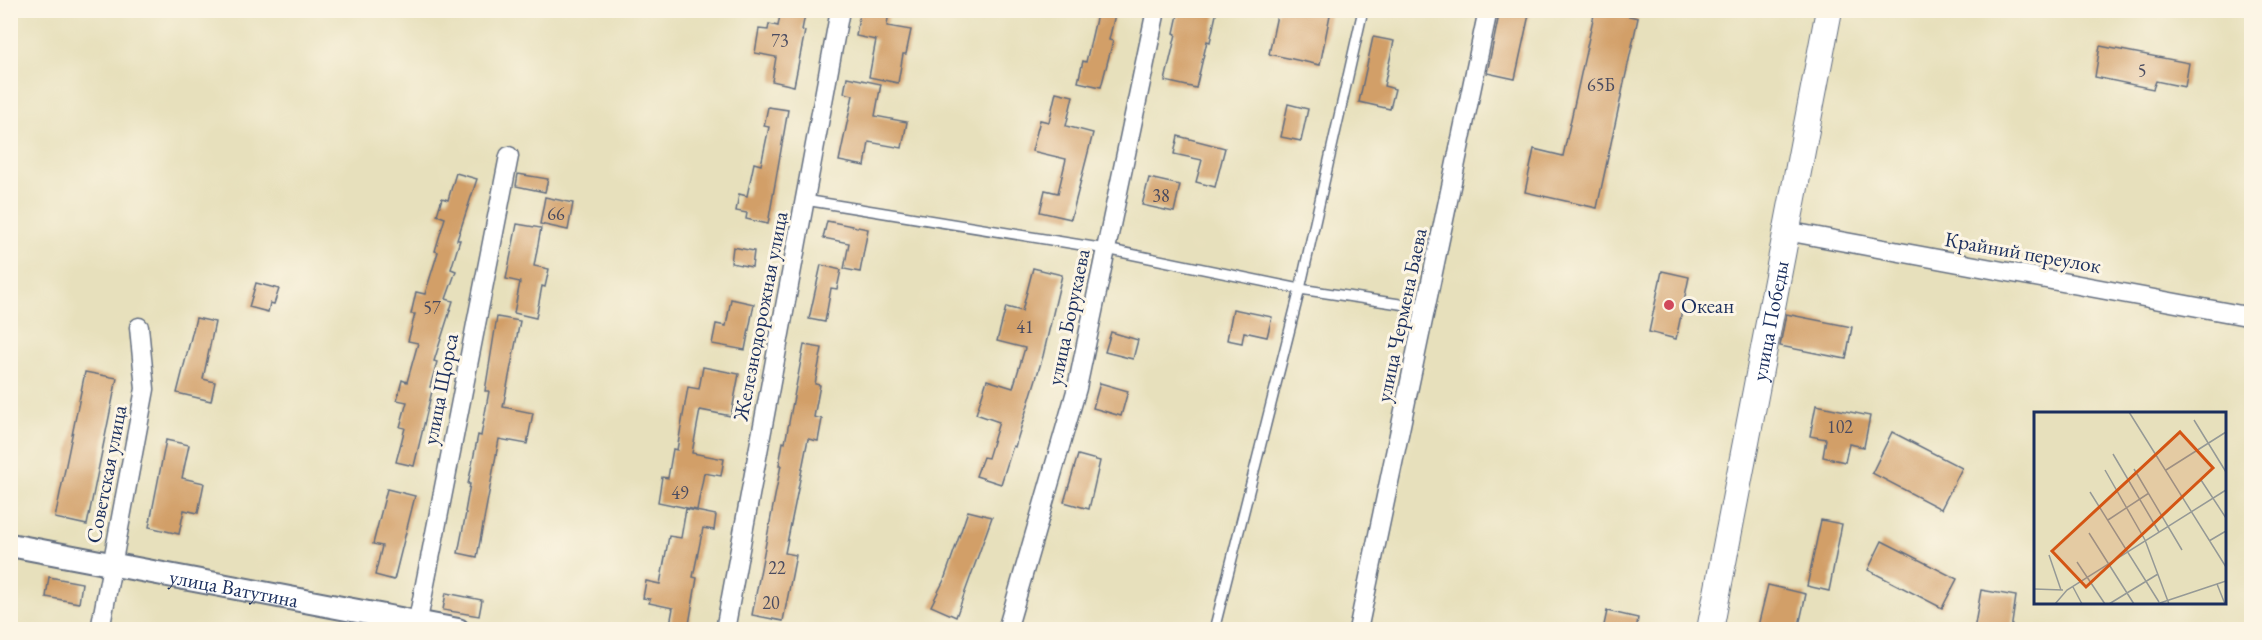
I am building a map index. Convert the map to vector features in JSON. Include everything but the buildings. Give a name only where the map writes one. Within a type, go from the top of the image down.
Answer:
[{"type":"main road","name":"улица Победы","points":[[1710,630],[1829,10]]},
{"type":"street","name":"Железнодорожная улица","points":[[725,630],[840,10]]},
{"type":"street","name":"улица Борукаева","points":[[1007,630],[1077,388],[1156,10]]},
{"type":"street","name":"улица Чермена Баева","points":[[1358,630],[1488,10]]},
{"type":"street","name":"улица Щорса","points":[[416,626],[509,156]]},
{"type":"street","name":"Крайний переулок","points":[[1786,231],[2252,317]]},
{"type":"street","name":"Советская улица","points":[[100,630],[145,389],[138,327]]},
{"type":"street","name":"улица Ватутина","points":[[10,545],[416,626],[458,630]]},
{"type":"lane","points":[[1214,630],[1300,289],[1363,10]]},
{"type":"lane","points":[[805,200],[1106,249],[1300,289],[1426,308]]},
{"type":"place","name":"Океан","points":[[1669,305]]}]
